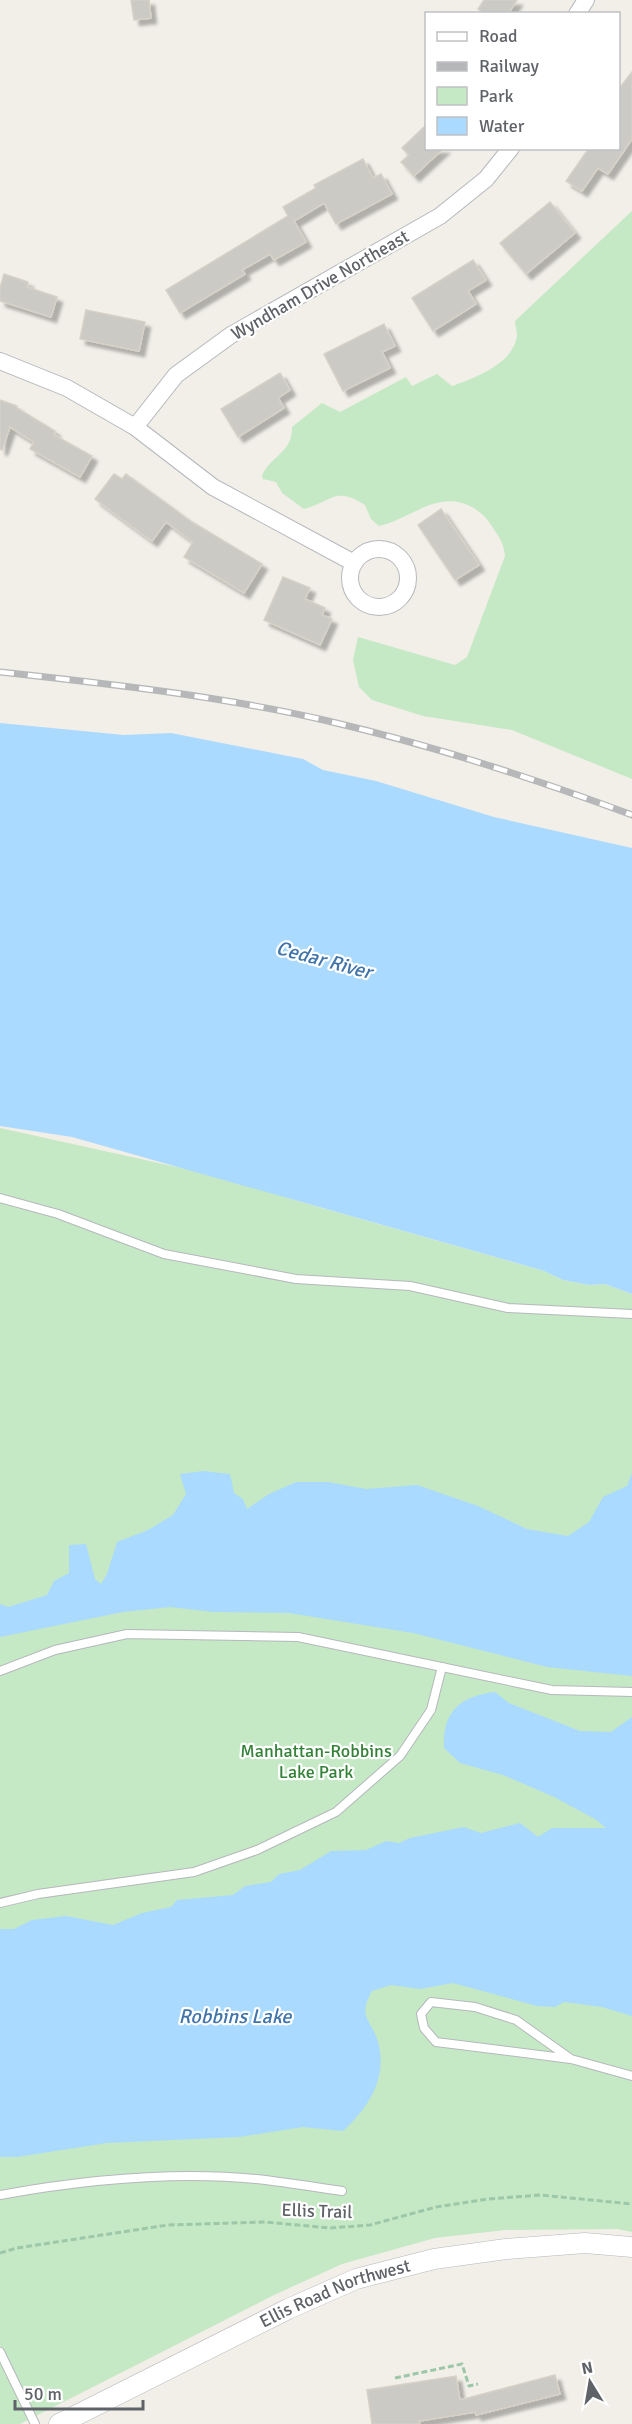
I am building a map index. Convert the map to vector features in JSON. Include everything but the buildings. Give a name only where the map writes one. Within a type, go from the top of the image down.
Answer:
[{"type":"street","name":"Wyndham Drive Northeast","points":[[135,427],[176,375],[231,335],[440,216],[486,179],[509,150]]},
{"type":"street","points":[[0,361],[67,388],[135,427],[213,487],[354,562]]},
{"type":"street","name":"Ellis Road Northwest","points":[[69,2422],[288,2309],[356,2279],[434,2259],[506,2249],[585,2243],[632,2247]]},
{"type":"lane","points":[[0,1198],[58,1214],[164,1254],[296,1279],[410,1286],[508,1308],[632,1314]]},
{"type":"lane","points":[[0,1671],[55,1650],[127,1634],[298,1637],[552,1690],[632,1692]]},
{"type":"lane","points":[[0,1903],[38,1894],[194,1872],[257,1851],[336,1812],[400,1756],[431,1710],[442,1667]]},
{"type":"lane","points":[[570,2059],[516,2020],[475,2007],[431,2002],[421,2014],[424,2028],[436,2042],[570,2059],[632,2076]]},
{"type":"lane","points":[[0,2195],[51,2186],[171,2176],[255,2179],[342,2191]]},
{"type":"lane","points":[[0,2352],[35,2424]]},
{"type":"path","name":"Ellis Trail","points":[[0,2253],[17,2248],[168,2225],[265,2222],[330,2228],[370,2225],[436,2207],[509,2197],[540,2195],[632,2204]]},
{"type":"path","points":[[395,2378],[462,2364],[469,2386],[478,2384]]},
{"type":"green space","points":[[632,211],[632,779],[512,730],[423,716],[372,700],[359,687],[353,660],[358,637],[455,665],[467,657],[505,556],[500,538],[482,514],[459,502],[447,501],[424,507],[379,526],[371,519],[365,505],[355,499],[347,496],[334,497],[304,509],[282,493],[276,482],[263,479],[262,476],[289,443],[292,427],[322,403],[340,412],[406,377],[412,386],[437,374],[452,386],[471,379],[501,362],[514,345],[517,335],[515,321]]},
{"type":"green space","name":"Manhattan-Robbins Lake Park","points":[[0,1128],[236,1180],[294,1200],[544,1271],[563,1280],[589,1285],[605,1284],[632,1294],[632,2232],[617,2229],[505,2230],[435,2238],[342,2264],[274,2295],[20,2424],[0,2424]]},
{"type":"water","name":"Cedar River","points":[[0,723],[124,735],[171,733],[303,759],[323,770],[376,781],[494,817],[632,848],[632,1294],[605,1284],[589,1285],[563,1280],[544,1271],[72,1137],[0,1126]]},
{"type":"water","points":[[203,1471],[230,1474],[234,1493],[243,1499],[247,1509],[269,1494],[296,1482],[328,1482],[366,1489],[417,1485],[478,1506],[527,1529],[568,1536],[589,1522],[603,1497],[627,1486],[632,1473],[632,1676],[547,1667],[413,1633],[289,1613],[214,1612],[170,1607],[123,1612],[0,1637],[0,1604],[8,1607],[47,1595],[54,1581],[69,1573],[69,1545],[86,1544],[95,1579],[101,1584],[107,1574],[117,1542],[148,1530],[173,1515],[186,1494],[180,1474]]},
{"type":"water","name":"Robbins Lake","points":[[495,1692],[509,1703],[580,1731],[611,1732],[632,1717],[632,2016],[602,2007],[564,2002],[555,2007],[537,2006],[453,1983],[420,1989],[391,1985],[372,1991],[365,2013],[378,2042],[380,2068],[378,2080],[368,2102],[343,2131],[303,2127],[239,2137],[107,2143],[17,2157],[0,2157],[0,1929],[14,1929],[32,1920],[66,1916],[113,1925],[142,1913],[171,1907],[177,1900],[233,1895],[245,1886],[271,1882],[279,1874],[300,1870],[331,1851],[366,1850],[386,1841],[399,1843],[410,1838],[464,1827],[481,1833],[520,1823],[538,1837],[552,1828],[606,1828],[595,1819],[554,1797],[503,1775],[460,1763],[444,1748],[446,1725],[456,1708],[472,1697]]},
{"type":"railway","points":[[0,672],[124,686],[247,704],[328,721],[482,763],[632,815]]}]
